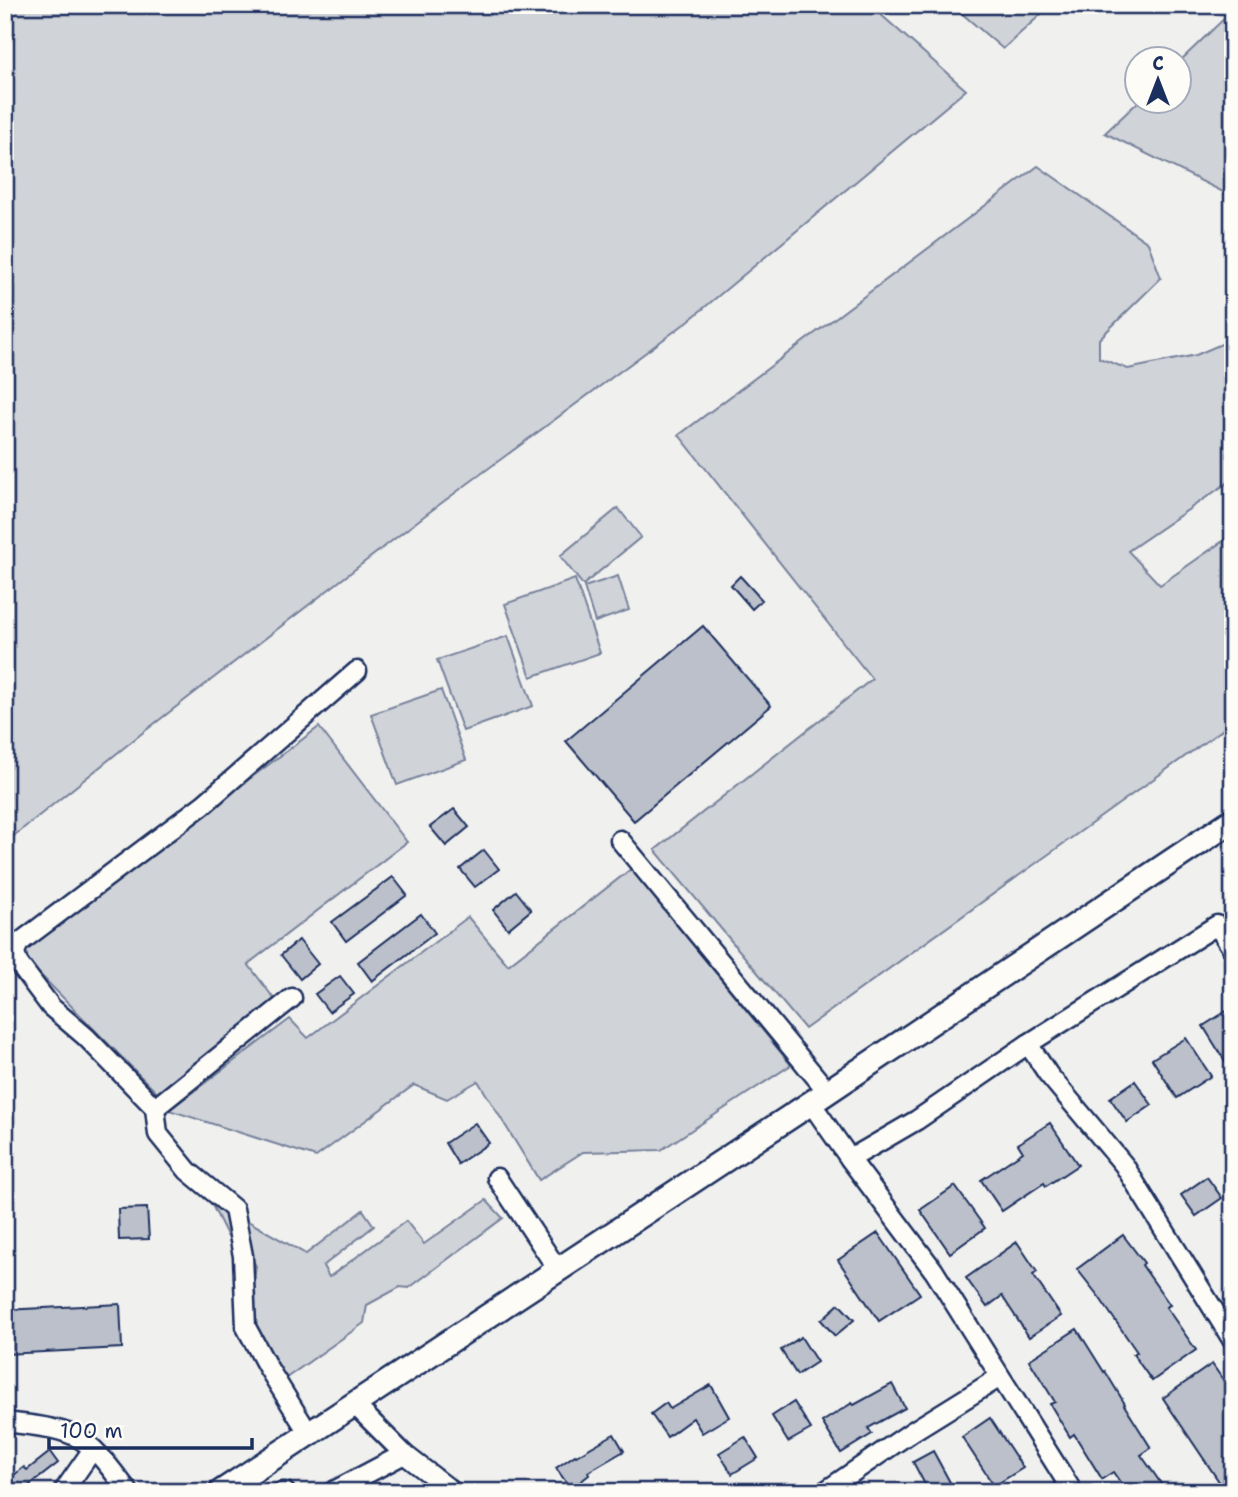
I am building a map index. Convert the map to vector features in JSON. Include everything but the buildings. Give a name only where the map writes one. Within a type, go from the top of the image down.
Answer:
[{"type":"main road","points":[[221,1492],[819,1098],[1233,820]]},
{"type":"street","points":[[309,1434],[246,1327],[243,1256],[234,1209],[188,1171],[158,1134],[155,1108],[86,1037],[51,1007],[18,963],[15,952],[19,943],[204,804],[357,671]]},
{"type":"street","points":[[620,840],[819,1098],[850,1159],[934,1271],[1073,1492]]},
{"type":"street","points":[[850,1159],[917,1120],[1027,1044],[1233,915]]},
{"type":"street","points":[[1217,925],[1233,950]]},
{"type":"street","points":[[155,1108],[292,998]]},
{"type":"street","points":[[1027,1044],[1048,1074],[1124,1165],[1233,1342]]},
{"type":"street","points":[[497,1178],[558,1270]]},
{"type":"street","points":[[824,1492],[1000,1377]]},
{"type":"street","points":[[354,1404],[404,1454],[453,1491]]},
{"type":"street","points":[[5,1422],[46,1427],[79,1438],[93,1449],[129,1492]]},
{"type":"street","points":[[63,1492],[93,1449]]},
{"type":"street","points":[[332,1492],[404,1454]]},
{"type":"shaded area","points":[[5,5],[870,5],[966,90],[687,322],[428,513],[141,734],[5,843]]},
{"type":"shaded area","points":[[952,5],[1051,5],[1003,49]]},
{"type":"shaded area","points":[[1233,10],[1233,197],[1105,133],[1123,116],[1192,116],[1192,49]]},
{"type":"shaded area","points":[[1038,166],[1148,243],[1161,278],[1099,339],[1099,358],[1128,369],[1196,355],[1233,339],[1233,479],[1128,551],[1160,585],[1233,534],[1233,722],[805,1029],[655,850],[872,679],[679,435]]},
{"type":"shaded area","points":[[618,508],[641,537],[583,585],[560,556]]},
{"type":"shaded area","points":[[618,576],[629,610],[595,622],[584,587]]},
{"type":"shaded area","points":[[575,579],[600,653],[531,677],[505,604]]},
{"type":"shaded area","points":[[508,636],[533,706],[463,731],[437,660]]},
{"type":"shaded area","points":[[441,690],[466,760],[397,785],[371,714]]},
{"type":"shaded area","points":[[319,727],[407,842],[248,964],[275,1000],[158,1094],[18,952]]},
{"type":"shaded area","points":[[631,869],[791,1065],[661,1150],[583,1152],[539,1180],[478,1081],[447,1099],[414,1085],[316,1157],[169,1110],[290,1019],[308,1038],[468,917],[508,965]]},
{"type":"shaded area","points":[[209,1199],[306,1254],[363,1210],[374,1226],[323,1266],[329,1277],[406,1221],[424,1244],[486,1200],[503,1218],[409,1288],[400,1287],[367,1305],[364,1323],[286,1378],[255,1327],[250,1306],[256,1266],[243,1242],[230,1241]]}]
